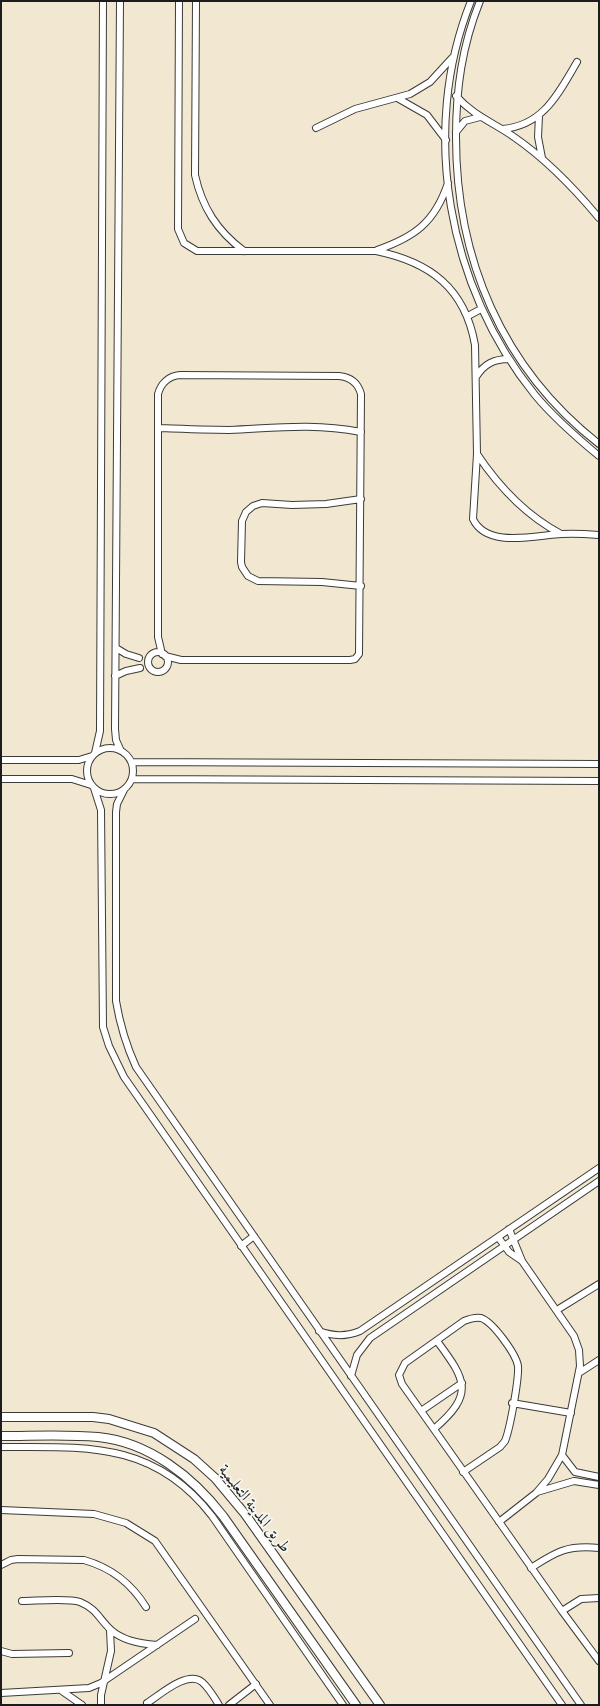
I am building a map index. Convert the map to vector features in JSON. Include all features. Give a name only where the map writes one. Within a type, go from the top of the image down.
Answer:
[{"type":"street","points":[[103,1],[100,731],[94,754],[87,770],[101,810],[103,1027],[109,1046],[124,1077],[240,1246],[562,1705]]},
{"type":"street","points":[[120,1],[115,735],[117,746],[129,757],[134,769],[132,779],[124,790],[117,804],[116,812],[116,1001],[125,1044],[136,1067],[581,1705]]},
{"type":"street","points":[[179,1],[178,229],[180,237],[190,248],[197,251],[376,251],[409,260],[436,276],[454,294],[468,316],[475,345],[477,454],[473,519],[477,527],[488,535],[514,538],[561,534],[599,535]]},
{"type":"street","points":[[196,1],[195,175],[202,201],[215,224],[244,251]]},
{"type":"street","points":[[471,1],[453,56],[449,84],[446,140],[448,181],[462,255],[481,309],[509,359],[546,408],[568,430],[599,456]]},
{"type":"street","points":[[480,1],[472,19],[461,59],[456,96],[456,161],[460,205],[470,252],[486,298],[496,319],[517,355],[546,395],[571,421],[599,444]]},
{"type":"street","points":[[453,56],[461,59]]},
{"type":"street","points":[[316,128],[355,109],[376,102],[399,99],[420,89],[430,82],[453,56]]},
{"type":"street","points":[[502,129],[522,126],[540,116],[554,99],[577,62]]},
{"type":"street","points":[[456,96],[480,117],[502,129],[542,158],[569,184],[599,218]]},
{"type":"street","points":[[399,99],[427,115],[446,140]]},
{"type":"street","points":[[540,116],[538,137],[542,158]]},
{"type":"street","points":[[456,132],[465,121],[480,117]]},
{"type":"street","points":[[446,163],[456,161]]},
{"type":"street","points":[[376,251],[404,240],[428,222],[437,209],[448,181]]},
{"type":"street","points":[[468,316],[481,309]]},
{"type":"street","points":[[476,377],[486,364],[494,361],[509,359]]},
{"type":"street","points":[[116,648],[126,654],[146,658],[164,655],[181,660],[353,660],[358,657],[361,652],[360,390],[351,379],[339,376],[176,376],[167,379],[159,390],[158,637],[164,655],[168,661],[167,667]]},
{"type":"street","points":[[158,428],[208,430],[302,425],[332,427],[361,432]]},
{"type":"street","points":[[477,454],[496,480],[518,504],[543,524],[561,534]]},
{"type":"street","points":[[361,499],[326,504],[262,504],[253,506],[246,512],[242,521],[241,562],[242,567],[248,576],[258,581],[322,582],[361,586]]},
{"type":"street","points":[[145,668],[146,658],[158,637]]},
{"type":"street","points":[[116,676],[126,671],[145,668],[158,672],[163,671],[167,667],[181,660]]},
{"type":"street","points":[[1,760],[79,760],[105,748],[120,750]]},
{"type":"street","points":[[132,762],[599,764]]},
{"type":"street","points":[[1,779],[72,779],[92,786],[103,793],[109,794],[124,790]]},
{"type":"street","points":[[132,779],[599,781]]},
{"type":"street","points":[[319,1331],[335,1336],[344,1336],[360,1331],[599,1168]]},
{"type":"street","points":[[351,1376],[357,1355],[370,1338],[599,1181]]},
{"type":"street","points":[[509,1229],[522,1261]]},
{"type":"street","points":[[240,1246],[254,1236]]},
{"type":"street","points":[[498,1237],[504,1246],[522,1261],[570,1329],[577,1343],[580,1358],[579,1374],[562,1455],[550,1475],[536,1493],[499,1522]]},
{"type":"street","points":[[557,1310],[599,1284]]},
{"type":"street","points":[[463,1472],[500,1447],[505,1441],[518,1372],[516,1359],[491,1324],[481,1318],[469,1319],[405,1363],[400,1370],[400,1379],[463,1472],[599,1661]]},
{"type":"street","points":[[434,1429],[456,1408],[462,1392],[462,1383],[458,1369],[437,1341]]},
{"type":"street","points":[[579,1374],[599,1360]]},
{"type":"street","points":[[421,1411],[462,1383]]},
{"type":"street","points":[[512,1403],[571,1413]]},
{"type":"street","name":"طريق المدينة التعليمية","points":[[1,1416],[93,1417],[109,1419],[154,1433],[194,1459],[222,1486],[245,1514],[377,1704]]},
{"type":"street","name":"طريق المدينة التعليمية","points":[[1,1436],[85,1436],[111,1439],[151,1453],[185,1476],[199,1487],[223,1516],[356,1705]]},
{"type":"street","points":[[1,1447],[80,1447],[102,1450],[147,1463],[180,1483],[212,1516],[343,1705]]},
{"type":"street","points":[[562,1455],[575,1472],[599,1477]]},
{"type":"street","points":[[536,1493],[554,1486],[574,1482],[599,1485]]},
{"type":"street","points":[[1,1510],[94,1514],[121,1521],[141,1531],[155,1541],[270,1705]]},
{"type":"street","points":[[531,1568],[551,1555],[566,1548],[599,1548]]},
{"type":"street","points":[[1,1565],[11,1560],[18,1559],[84,1560],[112,1571],[128,1583],[146,1607]]},
{"type":"street","points":[[562,1611],[581,1599],[588,1597],[599,1598]]},
{"type":"street","points":[[22,1601],[77,1601],[98,1614],[110,1630],[132,1641],[157,1645]]},
{"type":"street","points":[[1,1693],[89,1688],[104,1681],[195,1619]]},
{"type":"street","points":[[101,1705],[104,1681],[111,1650],[110,1630]]},
{"type":"street","points":[[1,1651],[12,1654],[69,1654]]},
{"type":"street","points":[[147,1703],[183,1680],[191,1678],[203,1683],[219,1705]]},
{"type":"street","points":[[229,1705],[256,1684]]},
{"type":"street","points":[[62,1690],[82,1705]]}]
